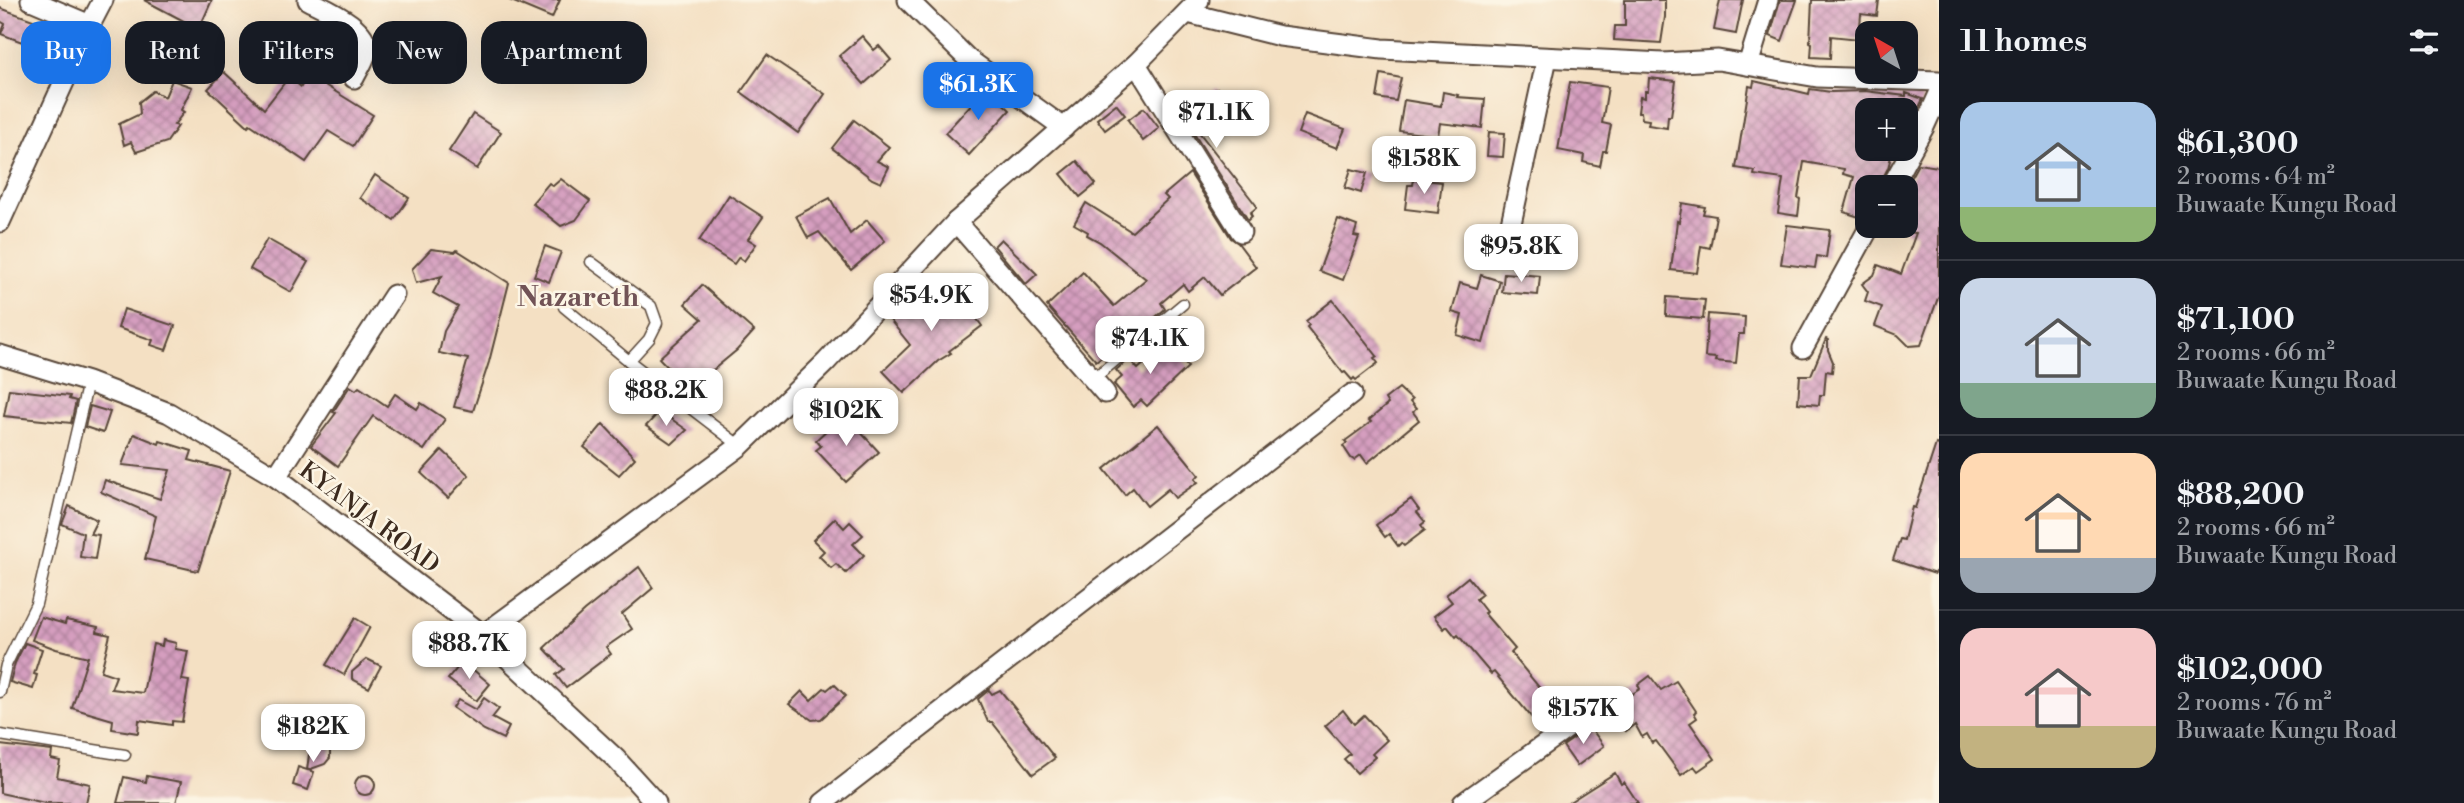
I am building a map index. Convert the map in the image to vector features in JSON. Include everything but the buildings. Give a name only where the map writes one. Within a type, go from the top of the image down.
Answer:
[{"type":"street","points":[[31,0],[83,21]]},
{"type":"street","points":[[92,21],[103,0]]},
{"type":"street","points":[[307,0],[345,21]]},
{"type":"street","points":[[908,0],[968,59],[1064,128]]},
{"type":"street","points":[[1748,65],[1768,0]]},
{"type":"street","points":[[483,635],[740,446],[826,362],[956,222],[1136,64],[1194,6],[1280,36],[1329,44],[1663,63],[1697,59],[1718,60],[1817,77],[1939,81]]},
{"type":"street","points":[[358,31],[366,44],[366,52],[358,69]]},
{"type":"street","points":[[1507,242],[1547,58]]},
{"type":"street","points":[[1136,64],[1241,232]]},
{"type":"street","points":[[0,222],[63,84]]},
{"type":"street","points":[[1898,175],[1939,94]]},
{"type":"street","points":[[956,222],[1098,386]]},
{"type":"street","points":[[1803,348],[1863,238]]},
{"type":"street","points":[[276,477],[394,295]]},
{"type":"street","name":"KYANJA ROAD","points":[[0,355],[88,382],[169,413],[276,477],[483,635],[616,759],[656,803]]},
{"type":"street","points":[[822,803],[1352,394]]},
{"type":"street","points":[[1463,803],[1594,709]]},
{"type":"lane","points":[[591,262],[651,306],[657,323],[649,339],[629,361]]},
{"type":"lane","points":[[1098,386],[1183,303]]},
{"type":"lane","points":[[564,307],[740,446]]},
{"type":"lane","points":[[0,692],[6,665],[36,604],[88,382]]},
{"type":"lane","points":[[0,735],[125,755]]},
{"type":"district","name":"Nazareth","points":[[578,297]]}]
